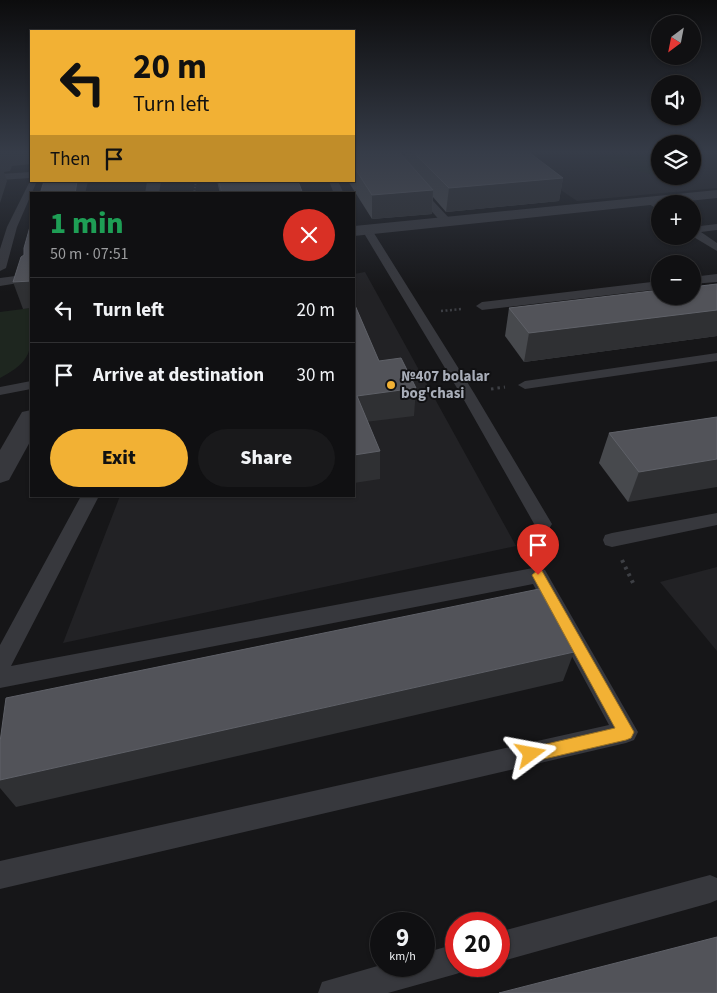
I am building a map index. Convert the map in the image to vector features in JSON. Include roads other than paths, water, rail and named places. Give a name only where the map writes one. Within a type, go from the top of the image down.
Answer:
[{"type":"street","points":[[358,229],[651,204]]},
{"type":"street","points":[[0,474],[30,419]]},
{"type":"lane","points":[[0,268],[12,227],[25,199]]},
{"type":"lane","points":[[426,199],[446,221]]},
{"type":"lane","points":[[0,228],[12,227]]},
{"type":"lane","points":[[701,229],[717,227]]},
{"type":"lane","points":[[358,229],[419,314],[543,524]]},
{"type":"lane","points":[[701,236],[717,248]]},
{"type":"lane","points":[[0,282],[30,278]]},
{"type":"lane","points":[[701,280],[717,278]]},
{"type":"lane","points":[[482,306],[651,286]]},
{"type":"lane","points":[[525,385],[717,357]]},
{"type":"lane","points":[[0,391],[30,385]]},
{"type":"lane","points":[[0,666],[89,497]]},
{"type":"lane","points":[[612,540],[717,519]]},
{"type":"lane","points":[[0,678],[538,575],[626,732],[0,875]]},
{"type":"lane","points":[[510,944],[710,889]]},
{"type":"lane","points":[[333,993],[445,962]]},
{"type":"place","name":"№407 bolalar bog'chasi","points":[[391,385]]}]
